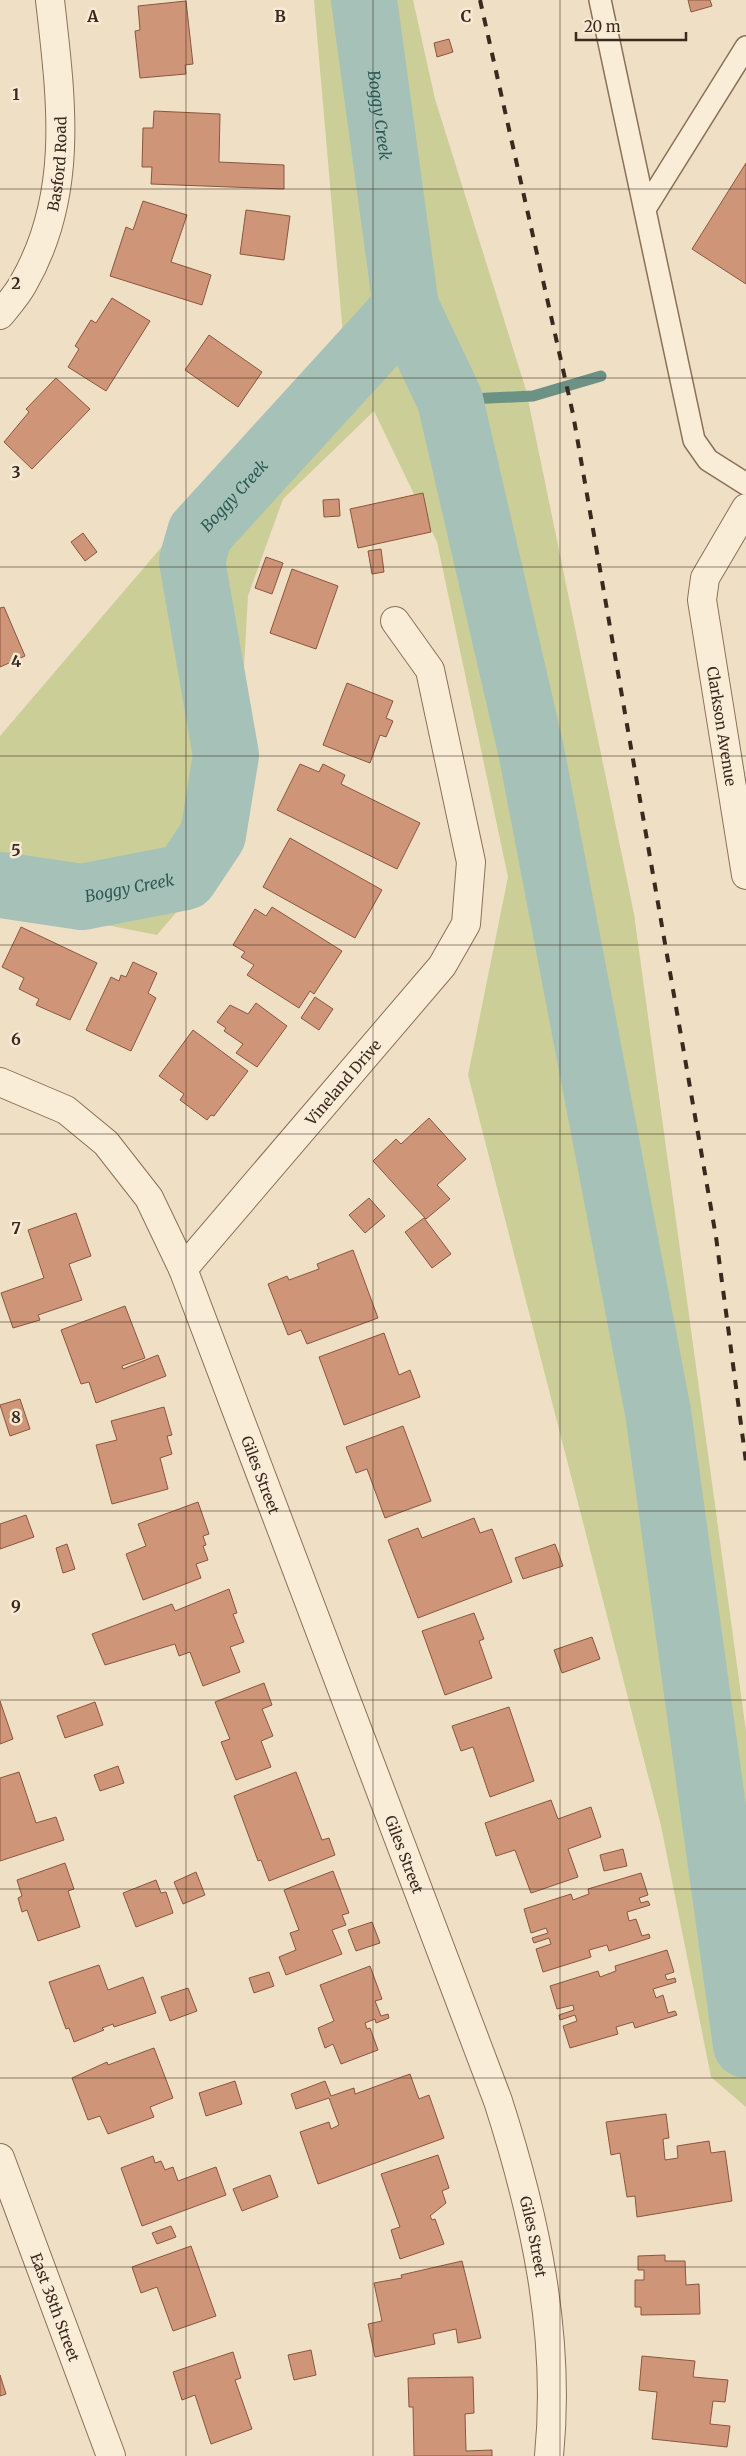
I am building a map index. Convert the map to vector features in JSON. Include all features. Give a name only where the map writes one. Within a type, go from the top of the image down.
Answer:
[{"type":"street","name":"Basford Road","points":[[0,315],[23,285],[49,227],[61,163],[61,94],[50,0]]},
{"type":"street","name":"Clarkson Avenue","points":[[746,508],[706,578],[702,600],[704,624],[746,875]]},
{"type":"street","name":"Vineland Drive","points":[[183,1269],[442,966],[466,924],[471,862],[430,670],[395,621]]},
{"type":"street","points":[[0,1082],[66,1110],[106,1143],[149,1198],[183,1269]]},
{"type":"street","name":"Giles Street","points":[[183,1269],[494,2092],[520,2171],[546,2300],[552,2371],[549,2456]]},
{"type":"street","name":"East 38th Street","points":[[0,2158],[111,2456]]},
{"type":"lane","points":[[600,0],[694,440],[708,460],[746,484]]},
{"type":"lane","points":[[645,209],[746,47]]},
{"type":"green space","points":[[314,0],[413,0],[435,99],[526,390],[634,914],[746,1731],[746,2107],[711,2077],[661,1826],[468,1075],[508,877],[437,542],[374,411],[283,499],[248,596],[234,845],[157,935],[0,904],[0,736],[343,335]]},
{"type":"building","points":[[688,0],[710,0],[712,6],[691,12]]},
{"type":"building","points":[[186,1],[193,64],[185,65],[186,74],[140,78],[135,31],[140,30],[138,6]]},
{"type":"building","points":[[449,39],[453,52],[437,57],[434,43]]},
{"type":"building","points":[[154,111],[220,114],[219,162],[284,165],[284,189],[151,184],[152,167],[142,167],[143,128],[153,128]]},
{"type":"building","points":[[746,163],[746,284],[692,249]]},
{"type":"building","points":[[143,201],[187,215],[171,262],[211,275],[202,305],[110,276],[126,227],[133,230]]},
{"type":"building","points":[[246,210],[290,216],[284,260],[240,254]]},
{"type":"building","points":[[112,298],[150,321],[106,391],[68,367],[79,349],[75,346],[91,320],[96,323]]},
{"type":"building","points":[[209,335],[262,372],[238,407],[185,370]]},
{"type":"building","points":[[56,378],[90,409],[32,469],[4,442],[29,412],[26,409]]},
{"type":"building","points":[[423,493],[431,532],[358,548],[350,509]]},
{"type":"building","points":[[339,499],[340,516],[324,517],[323,500]]},
{"type":"building","points":[[83,533],[97,552],[85,561],[71,542]]},
{"type":"building","points":[[381,549],[384,572],[372,574],[368,551]]},
{"type":"building","points":[[266,557],[283,563],[272,594],[255,588]]},
{"type":"building","points":[[292,569],[338,586],[316,649],[270,633]]},
{"type":"building","points":[[4,607],[25,656],[0,667],[0,608]]},
{"type":"building","points":[[347,683],[393,701],[386,718],[393,721],[386,737],[380,735],[370,763],[323,745]]},
{"type":"building","points":[[300,764],[319,772],[323,764],[345,775],[341,784],[420,823],[397,869],[277,810]]},
{"type":"building","points":[[290,838],[382,890],[355,938],[263,887]]},
{"type":"building","points":[[272,907],[342,951],[314,994],[310,991],[299,1008],[247,975],[254,965],[241,957],[245,952],[233,945],[255,909],[266,916]]},
{"type":"building","points":[[21,927],[97,963],[70,1020],[36,1005],[39,999],[19,989],[24,978],[2,967]]},
{"type":"building","points":[[133,962],[157,973],[148,993],[156,998],[131,1051],[86,1030],[111,977],[119,981],[121,975],[126,977]]},
{"type":"building","points":[[315,997],[333,1009],[319,1030],[301,1018]]},
{"type":"building","points":[[256,1003],[287,1026],[257,1067],[236,1053],[243,1044],[224,1031],[226,1028],[217,1022],[230,1005],[248,1014]]},
{"type":"building","points":[[193,1030],[248,1071],[214,1116],[211,1115],[207,1120],[180,1100],[184,1094],[159,1076]]},
{"type":"building","points":[[429,1118],[466,1159],[437,1185],[450,1199],[426,1219],[373,1161],[396,1139],[401,1144]]},
{"type":"building","points":[[369,1198],[385,1216],[365,1233],[349,1215]]},
{"type":"building","points":[[76,1213],[91,1256],[69,1264],[82,1300],[38,1315],[40,1320],[13,1328],[1,1293],[44,1278],[28,1230]]},
{"type":"building","points":[[424,1218],[451,1254],[432,1268],[405,1232]]},
{"type":"building","points":[[353,1250],[378,1318],[307,1344],[301,1330],[288,1335],[268,1284],[287,1276],[289,1280],[319,1269],[317,1264]]},
{"type":"building","points":[[125,1306],[145,1358],[122,1366],[123,1369],[158,1355],[166,1376],[96,1403],[89,1382],[81,1384],[61,1330]]},
{"type":"building","points":[[384,1333],[399,1375],[410,1370],[420,1397],[344,1425],[319,1357]]},
{"type":"building","points":[[20,1399],[30,1429],[10,1436],[0,1405]]},
{"type":"building","points":[[164,1407],[172,1435],[167,1436],[172,1454],[160,1458],[168,1489],[112,1504],[96,1445],[117,1440],[111,1421]]},
{"type":"building","points":[[403,1426],[431,1501],[385,1518],[367,1469],[356,1473],[346,1447]]},
{"type":"building","points":[[198,1502],[209,1534],[203,1536],[206,1545],[203,1546],[208,1560],[196,1564],[201,1578],[143,1600],[126,1554],[146,1546],[138,1524]]},
{"type":"building","points":[[26,1515],[34,1537],[0,1549],[0,1524]]},
{"type":"building","points":[[474,1518],[480,1533],[492,1529],[512,1582],[418,1618],[388,1540],[418,1528],[422,1538]]},
{"type":"building","points":[[67,1544],[75,1569],[63,1573],[56,1548]]},
{"type":"building","points":[[555,1544],[563,1566],[523,1579],[515,1558]]},
{"type":"building","points":[[229,1589],[237,1613],[233,1614],[244,1642],[230,1647],[240,1672],[203,1686],[190,1652],[179,1656],[175,1644],[105,1665],[92,1634],[172,1604],[175,1611]]},
{"type":"building","points":[[474,1613],[484,1639],[479,1641],[492,1678],[445,1695],[422,1631]]},
{"type":"building","points":[[592,1637],[600,1659],[562,1673],[554,1650]]},
{"type":"building","points":[[264,1683],[272,1705],[262,1709],[273,1736],[261,1741],[271,1767],[236,1780],[221,1742],[230,1739],[215,1702]]},
{"type":"building","points":[[0,1701],[13,1739],[0,1744]]},
{"type":"building","points":[[95,1702],[103,1725],[65,1738],[57,1716]]},
{"type":"building","points":[[509,1707],[534,1781],[490,1797],[473,1747],[461,1751],[452,1726]]},
{"type":"building","points":[[118,1766],[124,1783],[100,1791],[94,1775]]},
{"type":"building","points":[[19,1772],[36,1823],[56,1817],[64,1840],[0,1861],[0,1778]]},
{"type":"building","points":[[296,1772],[322,1840],[329,1838],[335,1855],[269,1881],[261,1860],[258,1861],[234,1796]]},
{"type":"building","points":[[551,1800],[558,1819],[591,1807],[601,1837],[568,1849],[578,1877],[531,1893],[515,1850],[496,1856],[485,1823]]},
{"type":"building","points":[[623,1849],[627,1866],[604,1871],[600,1855]]},
{"type":"building","points":[[65,1863],[74,1889],[68,1891],[80,1927],[38,1941],[27,1910],[22,1912],[18,1898],[22,1896],[17,1880]]},
{"type":"building","points":[[333,1871],[349,1913],[342,1915],[346,1925],[332,1930],[342,1954],[286,1975],[279,1957],[296,1950],[290,1933],[299,1930],[284,1890]]},
{"type":"building","points":[[196,1872],[205,1895],[183,1904],[174,1882]]},
{"type":"building","points":[[641,1873],[648,1895],[639,1898],[641,1903],[648,1901],[650,1905],[627,1912],[629,1921],[636,1919],[642,1936],[649,1934],[650,1938],[609,1951],[607,1945],[589,1950],[591,1957],[543,1972],[536,1949],[551,1944],[549,1938],[534,1943],[532,1938],[548,1933],[546,1928],[531,1933],[524,1909],[571,1894],[573,1900],[589,1894],[588,1889]]},
{"type":"building","points":[[156,1880],[161,1893],[166,1892],[173,1913],[136,1927],[123,1893]]},
{"type":"building","points":[[372,1922],[380,1943],[356,1951],[348,1930]]},
{"type":"building","points":[[667,1950],[674,1972],[665,1975],[667,1980],[675,1978],[676,1982],[653,1989],[656,1998],[663,1995],[668,2013],[675,2011],[677,2015],[635,2028],[633,2022],[616,2027],[618,2034],[570,2048],[563,2026],[577,2021],[575,2015],[560,2020],[559,2015],[574,2010],[573,2005],[557,2009],[550,1986],[598,1971],[600,1977],[616,1971],[615,1966]]},
{"type":"building","points":[[99,1965],[108,1990],[143,1977],[156,2013],[114,2027],[113,2024],[102,2028],[104,2030],[74,2042],[69,2028],[66,2029],[49,1982]]},
{"type":"building","points":[[370,1966],[382,1999],[375,2001],[381,2016],[388,2014],[389,2018],[376,2023],[375,2019],[365,2023],[367,2029],[370,2028],[378,2050],[341,2064],[333,2044],[325,2048],[318,2028],[334,2021],[320,1985]]},
{"type":"building","points":[[269,1972],[274,1986],[254,1993],[249,1978]]},
{"type":"building","points":[[188,1988],[197,2011],[170,2021],[161,1997]]},
{"type":"building","points":[[154,2048],[173,2098],[150,2107],[154,2117],[108,2134],[100,2116],[88,2120],[72,2078],[107,2062],[108,2065]]},
{"type":"building","points":[[410,2074],[419,2099],[429,2095],[444,2138],[318,2184],[300,2132],[329,2122],[331,2129],[339,2125],[329,2098],[296,2109],[291,2094],[325,2081],[331,2096],[354,2088],[355,2094]]},
{"type":"building","points":[[235,2081],[242,2104],[206,2116],[199,2093]]},
{"type":"building","points":[[666,2114],[669,2138],[663,2139],[665,2160],[678,2158],[677,2146],[709,2141],[711,2153],[725,2151],[732,2201],[637,2217],[635,2196],[627,2197],[620,2153],[611,2155],[606,2122]]},
{"type":"building","points":[[438,2155],[449,2188],[442,2191],[446,2203],[430,2216],[432,2220],[435,2219],[444,2244],[400,2259],[391,2230],[400,2227],[381,2174]]},
{"type":"building","points":[[153,2156],[155,2163],[161,2161],[165,2170],[173,2167],[178,2181],[216,2167],[226,2195],[142,2226],[121,2168]]},
{"type":"building","points":[[270,2175],[278,2197],[242,2211],[233,2189]]},
{"type":"building","points":[[171,2226],[176,2237],[157,2244],[152,2233]]},
{"type":"building","points":[[191,2246],[216,2316],[173,2331],[157,2287],[141,2293],[132,2267]]},
{"type":"building","points":[[665,2255],[665,2261],[685,2261],[686,2285],[699,2284],[700,2314],[641,2315],[641,2307],[635,2307],[635,2280],[644,2280],[644,2270],[638,2270],[638,2256]]},
{"type":"building","points":[[462,2261],[481,2338],[458,2343],[456,2329],[433,2334],[435,2344],[375,2357],[368,2324],[382,2321],[374,2283],[402,2278],[401,2275]]},
{"type":"building","points":[[311,2350],[316,2375],[294,2380],[288,2355]]},
{"type":"building","points":[[233,2352],[241,2378],[235,2380],[252,2429],[211,2444],[195,2395],[182,2400],[173,2372]]},
{"type":"building","points":[[642,2356],[695,2361],[693,2377],[728,2380],[725,2402],[713,2401],[710,2424],[730,2426],[727,2447],[652,2439],[657,2392],[639,2390]]},
{"type":"building","points":[[0,2375],[6,2394],[0,2396]]},
{"type":"building","points":[[473,2377],[474,2413],[465,2414],[466,2451],[492,2450],[492,2456],[414,2456],[413,2407],[409,2407],[408,2378]]},
{"type":"waterway","points":[[364,0],[406,307],[450,400],[531,750],[658,1412],[746,2045]]},
{"type":"waterway","name":"Boggy Creek","points":[[0,885],[82,897],[185,877],[213,835],[226,755],[192,561],[200,533],[406,307]]},
{"type":"waterway","points":[[450,400],[533,396],[601,376]]},
{"type":"railway","points":[[480,0],[573,414],[716,1237],[746,1462]]}]
